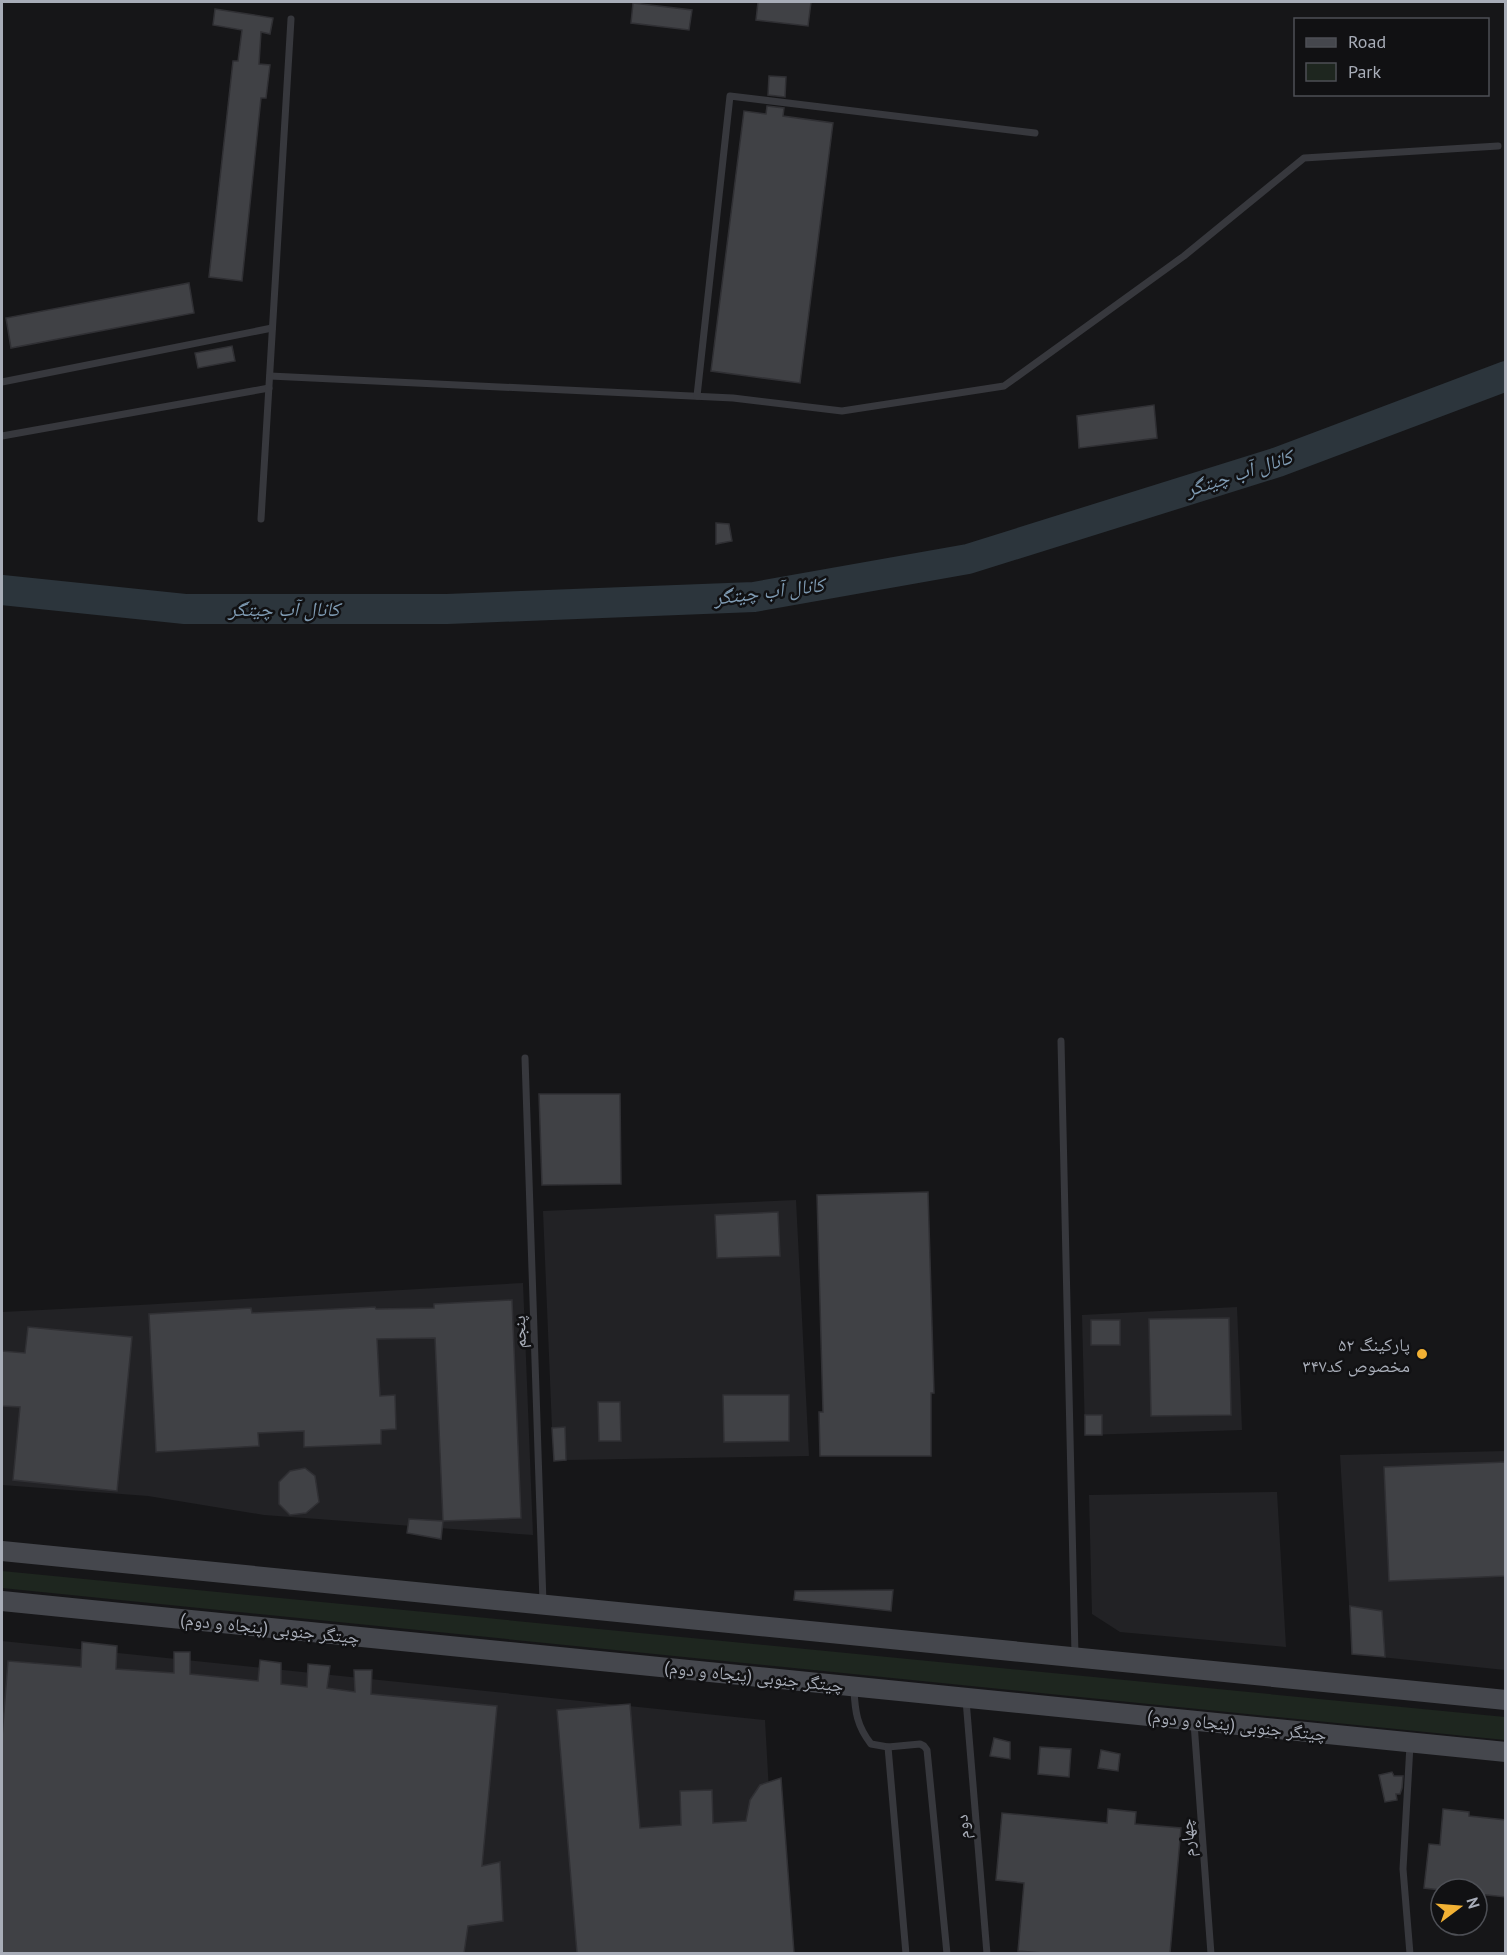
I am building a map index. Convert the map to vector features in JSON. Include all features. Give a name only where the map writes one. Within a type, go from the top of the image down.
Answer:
[{"type":"main road","points":[[2,1551],[1506,1700]]},
{"type":"main road","name":"چیتگر جنوبی (پنجاه و دوم)","points":[[2,1601],[1506,1752]]},
{"type":"lane","points":[[261,519],[291,19]]},
{"type":"lane","points":[[697,396],[730,96],[1035,133]]},
{"type":"lane","points":[[270,376],[733,398],[843,411],[1004,386],[1184,256],[1304,158],[1498,146]]},
{"type":"lane","points":[[2,382],[273,328]]},
{"type":"lane","points":[[2,436],[269,388]]},
{"type":"lane","points":[[1061,1041],[1075,1658]]},
{"type":"lane","name":"پنجم","points":[[525,1058],[543,1605]]},
{"type":"lane","points":[[854,1686],[855,1711],[861,1731],[871,1744],[888,1747],[920,1743],[927,1752],[946,1953]]},
{"type":"lane","name":"دوم","points":[[966,1698],[987,1953]]},
{"type":"lane","name":"چهارم","points":[[1193,1720],[1210,1953]]},
{"type":"lane","points":[[1410,1742],[1403,1869],[1410,1953]]},
{"type":"lane","points":[[888,1747],[906,1953]]},
{"type":"shaded area","points":[[796,1200],[809,1456],[566,1460],[565,1428],[552,1428],[543,1211]]},
{"type":"shaded area","points":[[523,1283],[533,1535],[264,1515],[148,1496],[2,1485],[2,1312]]},
{"type":"shaded area","points":[[1237,1307],[1242,1430],[1085,1435],[1082,1315]]},
{"type":"shaded area","points":[[1505,1451],[1505,1670],[1352,1654],[1340,1455]]},
{"type":"shaded area","points":[[1277,1492],[1286,1647],[1120,1632],[1092,1614],[1089,1495]]},
{"type":"shaded area","points":[[2,1641],[765,1720],[778,1953],[2,1954]]},
{"type":"green space","points":[[2,1571],[1505,1717],[1505,1740],[2,1588]]},
{"type":"building","points":[[758,2],[811,2],[808,26],[756,20]]},
{"type":"building","points":[[633,3],[692,10],[689,30],[631,23]]},
{"type":"building","points":[[215,9],[273,18],[270,34],[261,32],[259,64],[270,65],[266,98],[261,98],[242,281],[209,277],[233,61],[238,61],[242,30],[213,25]]},
{"type":"building","points":[[769,76],[786,77],[785,97],[768,95]]},
{"type":"building","points":[[767,106],[784,108],[783,116],[833,123],[800,383],[711,371],[744,111],[766,114]]},
{"type":"building","points":[[189,283],[194,313],[11,348],[6,318]]},
{"type":"building","points":[[232,346],[235,361],[198,368],[195,353]]},
{"type":"building","points":[[1154,405],[1157,438],[1079,448],[1077,416]]},
{"type":"building","points":[[716,523],[729,524],[732,541],[716,544]]},
{"type":"building","points":[[539,1094],[620,1094],[621,1184],[542,1185]]},
{"type":"building","points":[[928,1192],[934,1393],[931,1393],[931,1456],[820,1456],[819,1412],[823,1412],[817,1195]]},
{"type":"building","points":[[778,1212],[780,1256],[717,1258],[715,1215]]},
{"type":"building","points":[[512,1300],[521,1518],[443,1521],[435,1338],[377,1339],[380,1396],[395,1395],[396,1429],[381,1430],[381,1444],[304,1447],[304,1431],[258,1433],[259,1446],[156,1452],[149,1314],[251,1308],[252,1313],[375,1307],[376,1309],[434,1308],[434,1304]]},
{"type":"building","points":[[1229,1318],[1231,1415],[1151,1416],[1149,1319]]},
{"type":"building","points":[[1091,1320],[1120,1320],[1120,1345],[1091,1345]]},
{"type":"building","points":[[28,1327],[132,1337],[117,1491],[13,1480],[20,1407],[2,1406],[2,1351],[25,1353]]},
{"type":"building","points":[[723,1395],[789,1395],[789,1441],[724,1442]]},
{"type":"building","points":[[598,1402],[620,1402],[621,1441],[599,1441]]},
{"type":"building","points":[[1085,1415],[1102,1415],[1102,1435],[1085,1435]]},
{"type":"building","points":[[565,1427],[566,1460],[554,1461],[552,1428]]},
{"type":"building","points":[[1506,1462],[1506,1576],[1389,1581],[1384,1467]]},
{"type":"building","points":[[305,1468],[315,1476],[319,1502],[306,1513],[290,1515],[279,1504],[279,1482],[290,1471]]},
{"type":"building","points":[[409,1519],[443,1521],[441,1539],[407,1533]]},
{"type":"building","points":[[893,1590],[891,1611],[794,1600],[795,1591]]},
{"type":"building","points":[[1350,1606],[1382,1611],[1385,1657],[1352,1654]]},
{"type":"building","points":[[82,1642],[117,1646],[116,1669],[174,1673],[174,1652],[190,1652],[190,1674],[258,1681],[260,1660],[281,1663],[281,1684],[307,1687],[308,1664],[330,1666],[327,1688],[355,1692],[354,1670],[372,1670],[371,1694],[497,1706],[482,1866],[500,1862],[503,1921],[468,1926],[464,1953],[2,1953],[2,1737],[8,1661],[81,1667]]},
{"type":"building","points":[[630,1704],[640,1828],[681,1825],[680,1791],[712,1790],[713,1823],[746,1821],[750,1800],[760,1785],[781,1778],[794,1953],[577,1953],[557,1710]]},
{"type":"building","points":[[994,1738],[1010,1742],[1010,1759],[990,1756]]},
{"type":"building","points":[[1040,1747],[1071,1749],[1069,1777],[1038,1774]]},
{"type":"building","points":[[1101,1750],[1120,1754],[1118,1771],[1098,1768]]},
{"type":"building","points":[[1392,1772],[1394,1776],[1403,1776],[1402,1788],[1400,1794],[1396,1794],[1397,1800],[1385,1802],[1379,1775]]},
{"type":"building","points":[[1108,1809],[1136,1812],[1135,1824],[1181,1828],[1170,1953],[1018,1951],[1024,1883],[996,1880],[1002,1813],[1107,1823]]},
{"type":"building","points":[[1443,1809],[1469,1812],[1469,1816],[1506,1820],[1506,1897],[1489,1895],[1489,1877],[1429,1877],[1429,1889],[1424,1888],[1429,1844],[1440,1845]]},
{"type":"waterway","name":"کانال آب چیتگر","points":[[2,590],[185,609],[447,609],[754,597],[968,559],[1278,462],[1506,376]]},
{"type":"place","name":"پارکینگ ۵۲ مخصوص کد۳۴۷","points":[[1422,1354]]}]
